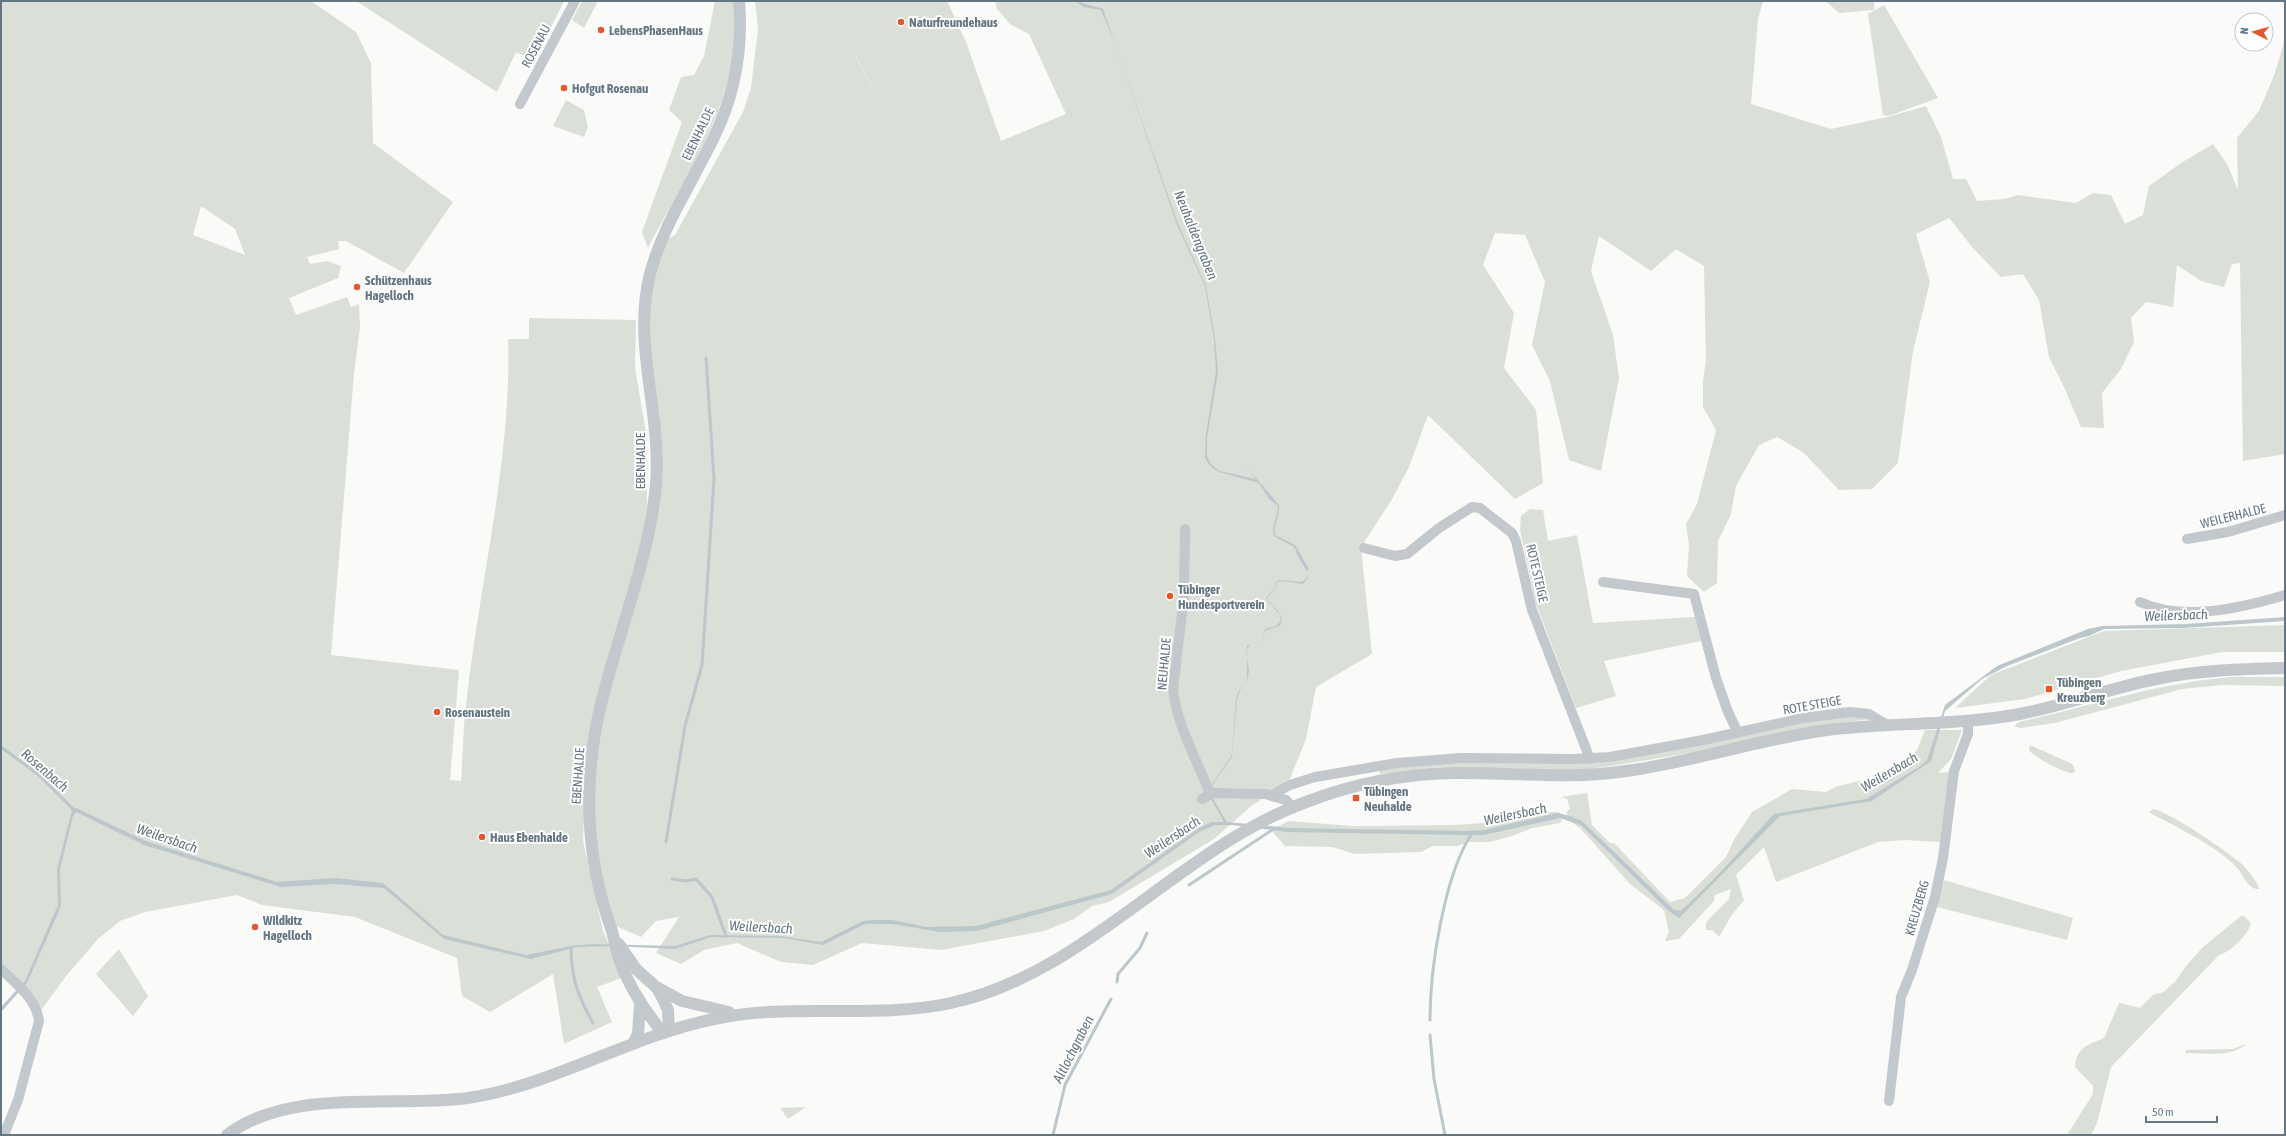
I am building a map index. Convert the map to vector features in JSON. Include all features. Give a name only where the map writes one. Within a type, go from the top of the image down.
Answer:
[{"type":"street","name":"ROSENAU","points":[[520,104],[574,1]]},
{"type":"street","name":"EBENHALDE","points":[[666,1032],[640,1005],[620,960],[602,900],[594,862],[590,826],[589,789],[592,752],[601,703],[643,558],[654,498],[656,446],[643,343],[646,296],[660,243],[715,135],[728,102],[736,72],[740,48],[739,1]]},
{"type":"street","name":"ROTE STEIGE","points":[[1364,548],[1395,556],[1407,554],[1439,528],[1472,507],[1480,508],[1512,533],[1516,541],[1532,610],[1590,759]]},
{"type":"street","name":"WEILERHALDE","points":[[2187,539],[2228,532],[2285,515]]},
{"type":"street","name":"NEUHALDE","points":[[1185,529],[1184,597],[1173,689],[1174,699],[1181,723],[1208,789],[1213,793]]},
{"type":"street","points":[[1603,582],[1694,594],[1716,678],[1738,733]]},
{"type":"street","points":[[2140,602],[2166,610],[2200,610],[2240,607],[2285,595]]},
{"type":"street","points":[[226,1135],[251,1119],[290,1108],[428,1101],[483,1095],[549,1076],[666,1032],[708,1020],[740,1014],[784,1010],[892,1011],[937,1006],[980,995],[1028,975],[1068,951],[1224,843],[1289,808],[1346,788],[1403,777],[1452,773],[1568,776],[1607,774],[1655,767],[1793,735],[1888,724],[1968,721],[2021,714],[2137,683],[2187,673],[2236,669],[2285,668]]},
{"type":"street","name":"ROTE STEIGE","points":[[1272,795],[1290,785],[1341,771],[1418,761],[1511,757],[1590,759],[1628,754],[1738,733],[1804,718],[1850,712],[1869,714],[1888,724]]},
{"type":"street","name":"KREUZBERG","points":[[1889,1101],[1901,997],[1912,970],[1935,897],[1943,858],[1954,771],[1968,734],[1968,721]]},
{"type":"street","points":[[1202,799],[1213,793],[1272,795],[1286,800],[1289,808]]},
{"type":"street","name":"EBENHALDE","points":[[612,931],[636,969],[657,988],[668,1010],[666,1032]]},
{"type":"street","points":[[1,969],[26,993],[38,1011],[40,1021],[7,1134]]},
{"type":"street","points":[[657,988],[676,999],[699,1007],[740,1014]]},
{"type":"street","points":[[633,1044],[638,1034],[640,1005]]},
{"type":"shaded area","points":[[1,1],[311,1],[356,32],[371,63],[373,143],[453,202],[404,273],[346,241],[338,241],[339,249],[307,257],[310,264],[327,261],[341,266],[338,278],[289,298],[296,315],[347,297],[351,307],[359,304],[360,327],[354,374],[331,655],[459,670],[450,780],[461,781],[466,708],[494,518],[505,428],[508,383],[508,339],[529,339],[529,318],[636,320],[635,368],[647,438],[647,506],[637,572],[586,766],[583,841],[603,931],[624,977],[597,987],[612,1022],[564,1044],[553,974],[490,1012],[462,996],[457,958],[355,917],[262,905],[237,895],[145,912],[120,921],[98,939],[66,976],[40,1012],[1,963]],"holes":[[[201,206],[235,229],[245,255],[193,235]]]},
{"type":"shaded area","points":[[356,1],[564,1],[535,60],[516,52],[497,92]]},
{"type":"shaded area","points":[[582,1],[598,1],[584,28],[572,20]]},
{"type":"shaded area","points":[[715,1],[733,1],[735,34],[731,67],[722,99],[710,130],[696,160],[648,248],[642,232],[682,122],[669,110],[681,77],[694,75],[704,56]]},
{"type":"shaded area","points":[[755,1],[947,1],[966,42],[1001,141],[1066,114],[1029,34],[1010,24],[997,9],[995,1],[1763,1],[1758,19],[1751,104],[1831,129],[1887,117],[1926,106],[1941,137],[1953,179],[1966,179],[1977,201],[2004,199],[2018,195],[2076,203],[2093,193],[2111,195],[2125,224],[2143,215],[2149,186],[2181,163],[2213,144],[2227,164],[2238,190],[2237,138],[2259,111],[2275,73],[2285,38],[2285,454],[2243,461],[2240,263],[2232,264],[2224,287],[2201,281],[2177,265],[2173,307],[2146,302],[2131,318],[2134,342],[2121,369],[2102,393],[2104,428],[2081,427],[2049,357],[2039,300],[2023,274],[2001,277],[1973,248],[1949,218],[1916,234],[1930,282],[1913,351],[1898,463],[1872,489],[1839,490],[1804,453],[1777,437],[1759,445],[1736,486],[1731,514],[1718,541],[1717,583],[1704,592],[1687,576],[1689,545],[1686,524],[1697,504],[1716,430],[1703,407],[1703,381],[1706,360],[1704,266],[1676,249],[1651,271],[1599,236],[1591,271],[1613,335],[1619,378],[1601,471],[1569,460],[1550,381],[1532,345],[1545,282],[1525,235],[1495,233],[1483,265],[1514,313],[1504,368],[1536,410],[1543,483],[1515,499],[1428,415],[1409,467],[1391,501],[1361,547],[1372,654],[1316,687],[1306,739],[1289,781],[1250,807],[1214,839],[1109,902],[1092,906],[1074,919],[1044,931],[941,950],[862,943],[813,965],[781,962],[737,943],[704,950],[681,964],[656,953],[679,917],[656,921],[641,937],[609,923],[602,900],[590,769],[654,498],[643,343],[660,243],[675,235],[743,112],[751,88],[758,29]],"holes":[[[856,56],[899,138],[856,57]]]},
{"type":"shaded area","points":[[1076,1],[1103,9],[1114,41],[1101,10],[1083,7]]},
{"type":"shaded area","points":[[1826,1],[1874,1],[1874,10],[1839,13]]},
{"type":"shaded area","points":[[1884,5],[1938,98],[1888,116],[1883,115],[1868,14]]},
{"type":"shaded area","points":[[1121,60],[1178,224],[1206,286],[1215,338],[1218,372],[1207,438],[1207,456],[1211,464],[1219,471],[1256,479],[1246,466],[1279,505],[1275,535],[1295,545],[1308,568],[1308,571],[1294,547],[1274,536],[1273,528],[1278,506],[1269,499],[1259,483],[1219,472],[1209,465],[1205,457],[1206,434],[1216,371],[1214,339],[1205,286],[1177,225]]},
{"type":"shaded area","points":[[566,100],[584,110],[588,127],[584,137],[553,126]]},
{"type":"shaded area","points":[[1530,509],[1543,510],[1548,541],[1577,535],[1593,623],[1695,617],[1701,641],[1604,661],[1616,696],[1576,708],[1536,604],[1520,530],[1521,516]]},
{"type":"shaded area","points":[[1308,571],[1308,578],[1303,584],[1283,581],[1277,582],[1275,589],[1267,598],[1280,615],[1266,598],[1275,588],[1276,582],[1279,580],[1302,582],[1307,578]]},
{"type":"shaded area","points":[[1280,615],[1282,622],[1280,625],[1265,631],[1261,640],[1265,629],[1276,626],[1281,621]]},
{"type":"shaded area","points":[[2285,617],[2285,621],[2184,628],[2104,629],[2007,666],[1982,679],[1945,711],[1931,761],[1872,801],[1780,816],[1679,918],[1669,911],[1581,825],[1560,818],[1484,835],[1288,832],[1232,825],[1215,825],[1199,832],[1112,894],[977,931],[940,932],[893,924],[865,924],[823,945],[784,938],[711,937],[676,949],[611,946],[577,947],[531,959],[444,939],[384,888],[335,884],[281,887],[144,845],[76,812],[73,816],[60,869],[61,905],[59,911],[27,983],[1,1012],[1,1007],[25,981],[58,905],[57,869],[72,810],[76,808],[146,841],[277,882],[335,878],[383,883],[443,935],[526,955],[571,946],[592,944],[675,946],[710,935],[780,936],[821,942],[863,921],[876,920],[892,920],[927,927],[976,926],[1111,890],[1199,828],[1212,822],[1224,822],[1209,795],[1210,787],[1232,755],[1236,699],[1239,690],[1247,681],[1240,690],[1237,700],[1232,757],[1211,787],[1210,794],[1227,822],[1290,828],[1467,831],[1484,830],[1558,813],[1582,821],[1674,910],[1681,911],[1714,879],[1774,814],[1866,799],[1922,765],[1927,760],[1945,705],[1997,666],[2088,629],[2102,626],[2186,624]]},
{"type":"shaded area","points":[[2285,625],[2285,652],[2222,652],[2121,671],[2025,699],[1955,708],[1991,675],[2104,631]]},
{"type":"shaded area","points":[[1247,658],[1249,671],[1247,681]]},
{"type":"shaded area","points":[[2232,677],[2285,677],[2285,686],[2222,685],[2182,689],[2055,723],[2020,728],[2014,726],[2019,722],[2177,684]]},
{"type":"shaded area","points":[[1852,714],[1872,719],[1814,726],[1702,751],[1605,767],[1577,770],[1439,767],[1380,774],[1378,768],[1426,762],[1576,762]]},
{"type":"shaded area","points":[[1925,730],[1962,730],[1951,759],[1938,773],[1950,772],[1940,842],[1905,840],[1878,842],[1776,882],[1764,847],[1736,875],[1744,900],[1731,916],[1719,937],[1712,930],[1706,930],[1706,922],[1729,899],[1731,889],[1715,895],[1714,901],[1679,939],[1665,941],[1669,932],[1664,910],[1630,884],[1580,828],[1570,821],[1566,812],[1570,809],[1567,799],[1561,797],[1587,793],[1592,825],[1610,843],[1614,843],[1670,902],[1685,898],[1726,857],[1735,838],[1752,812],[1792,789],[1826,792],[1835,787],[1895,772],[1917,750]]},
{"type":"shaded area","points":[[2030,745],[2068,762],[2073,765],[2075,771],[2073,773],[2069,773],[2043,761],[2029,750]]},
{"type":"shaded area","points":[[2153,809],[2172,817],[2238,860],[2253,877],[2259,889],[2255,889],[2249,885],[2231,861],[2198,838],[2149,812]]},
{"type":"shaded area","points":[[1559,812],[1562,819],[1560,823],[1532,828],[1512,836],[1490,842],[1469,842],[1457,846],[1433,846],[1421,852],[1355,854],[1332,847],[1285,846],[1271,830],[1289,821],[1352,826],[1455,825],[1484,823]]},
{"type":"shaded area","points":[[1944,880],[2073,918],[2067,940],[1937,907]]},
{"type":"shaded area","points":[[2241,916],[2244,916],[2251,923],[2243,938],[2234,947],[2219,955],[2111,1067],[2097,1123],[2091,1135],[2067,1135],[2093,1094],[2093,1086],[2075,1067],[2080,1051],[2087,1045],[2104,1038],[2119,1003],[2140,1008],[2154,994],[2162,993],[2176,981],[2186,966],[2202,948]]},
{"type":"shaded area","points":[[119,949],[148,996],[133,1016],[96,974]]},
{"type":"shaded area","points":[[2246,1044],[2233,1051],[2225,1053],[2185,1053],[2186,1050],[2233,1049]]},
{"type":"shaded area","points":[[806,1107],[788,1119],[780,1108]]},
{"type":"waterway","points":[[666,842],[685,726],[702,665],[714,479],[706,358]]},
{"type":"waterway","name":"Neuhaldengraben","points":[[1298,553],[1307,569]]},
{"type":"waterway","name":"Rosenbach","points":[[1,747],[39,775],[74,810]]},
{"type":"waterway","name":"Altlochgraben","points":[[1189,885],[1275,828]]},
{"type":"waterway","points":[[1430,1020],[1433,975],[1440,923],[1446,897],[1454,873],[1462,851],[1472,833]]},
{"type":"waterway","name":"Weilersbach","points":[[672,879],[686,881],[696,879],[712,897],[726,936]]},
{"type":"waterway","name":"Altlochgraben","points":[[1117,982],[1118,974],[1140,948],[1147,933]]},
{"type":"waterway","points":[[571,947],[572,968],[576,986],[593,1023]]},
{"type":"waterway","name":"Altlochgraben","points":[[1053,1135],[1065,1085],[1111,999]]},
{"type":"waterway","points":[[1430,1035],[1434,1079],[1445,1135]]},
{"type":"place","name":"Naturfreundehaus","points":[[901,22]]},
{"type":"place","name":"LebensPhasenHaus","points":[[601,30]]},
{"type":"place","name":"Hofgut Rosenau","points":[[564,88]]},
{"type":"place","name":"Schützenhaus Hagelloch","points":[[357,287]]},
{"type":"place","name":"Tübinger Hundesportverein","points":[[1170,596]]},
{"type":"place","name":"Tübingen Kreuzberg","points":[[2049,689]]},
{"type":"place","name":"Rosenaustein","points":[[437,712]]},
{"type":"place","name":"Tübingen Neuhalde","points":[[1356,798]]},
{"type":"place","name":"Haus Ebenhalde","points":[[482,837]]},
{"type":"place","name":"Wildkitz Hagelloch","points":[[255,927]]}]
